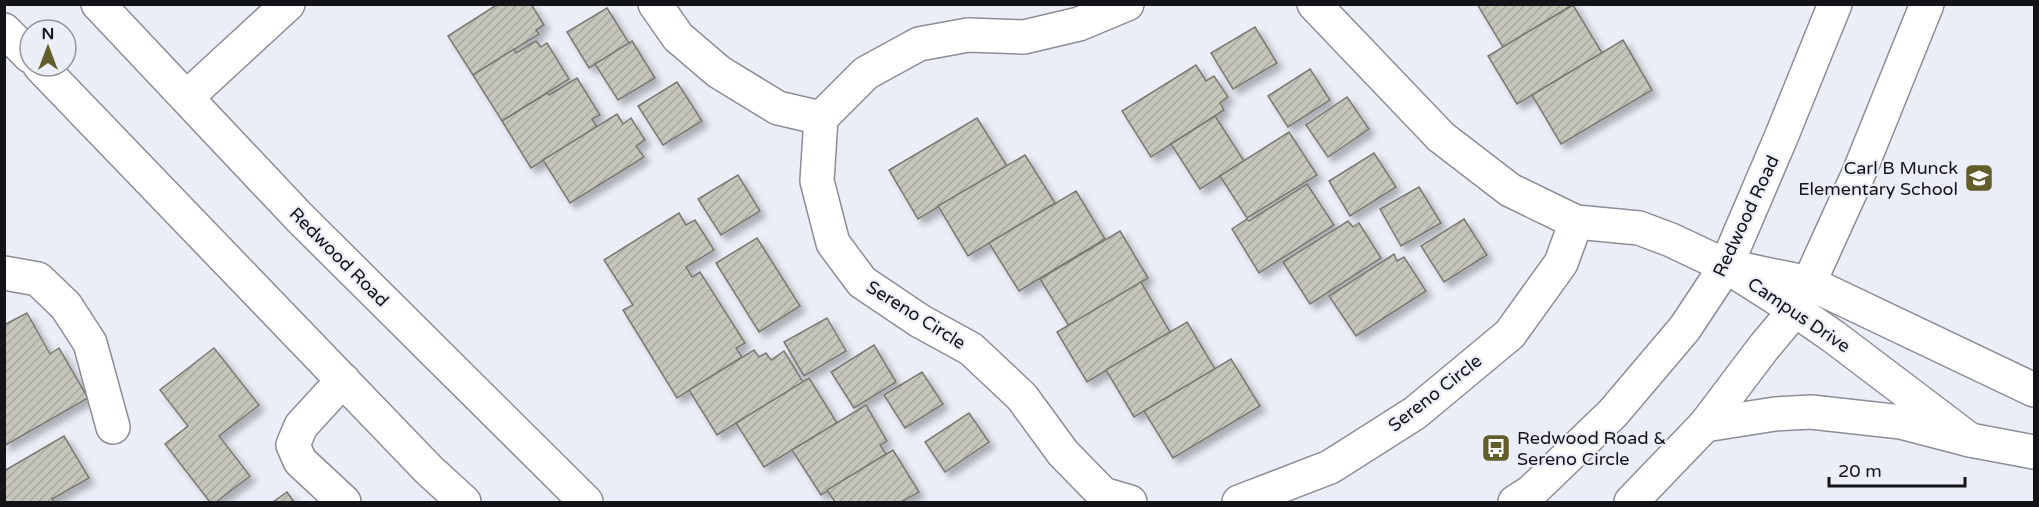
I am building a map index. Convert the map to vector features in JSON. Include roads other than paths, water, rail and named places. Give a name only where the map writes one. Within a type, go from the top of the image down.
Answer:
[{"type":"street","name":"Redwood Road","points":[[98,4],[299,217],[586,502]]},
{"type":"street","points":[[187,97],[288,4]]},
{"type":"street","points":[[655,4],[678,37],[719,72],[778,108],[820,118],[866,73],[919,44],[968,35],[1024,37],[1079,24],[1127,4]]},
{"type":"street","points":[[1314,4],[1440,137],[1510,190],[1576,222],[1639,228],[1671,240],[1726,266]]},
{"type":"street","name":"Redwood Road","points":[[1515,502],[1532,491],[1613,413],[1686,328],[1726,266],[1782,135],[1834,4]]},
{"type":"street","points":[[1631,502],[1705,425],[1802,296],[1858,175],[1928,4]]},
{"type":"street","points":[[4,30],[18,44]]},
{"type":"street","points":[[52,78],[429,470],[464,502]]},
{"type":"street","name":"Sereno Circle","points":[[820,118],[817,182],[833,243],[862,282],[921,321],[971,349],[1022,397],[1063,453],[1103,494],[1130,502]]},
{"type":"street","name":"Sereno Circle","points":[[1239,502],[1330,467],[1415,413],[1510,334],[1562,263],[1576,222]]},
{"type":"street","name":"Campus Drive","points":[[1726,266],[2034,390]]},
{"type":"street","points":[[4,273],[38,279],[66,306],[90,343],[113,427]]},
{"type":"street","name":"Campus Drive","points":[[1802,296],[1970,440],[2034,452]]},
{"type":"street","points":[[343,380],[301,426],[293,445],[300,461],[344,502]]},
{"type":"street","points":[[1705,425],[1775,414],[1811,412],[1901,422],[1970,440]]},
{"type":"place","name":"Carl B Munck Elementary School","points":[[1979,178]]},
{"type":"place","name":"Redwood Road & Sereno Circle","points":[[1496,448]]}]
